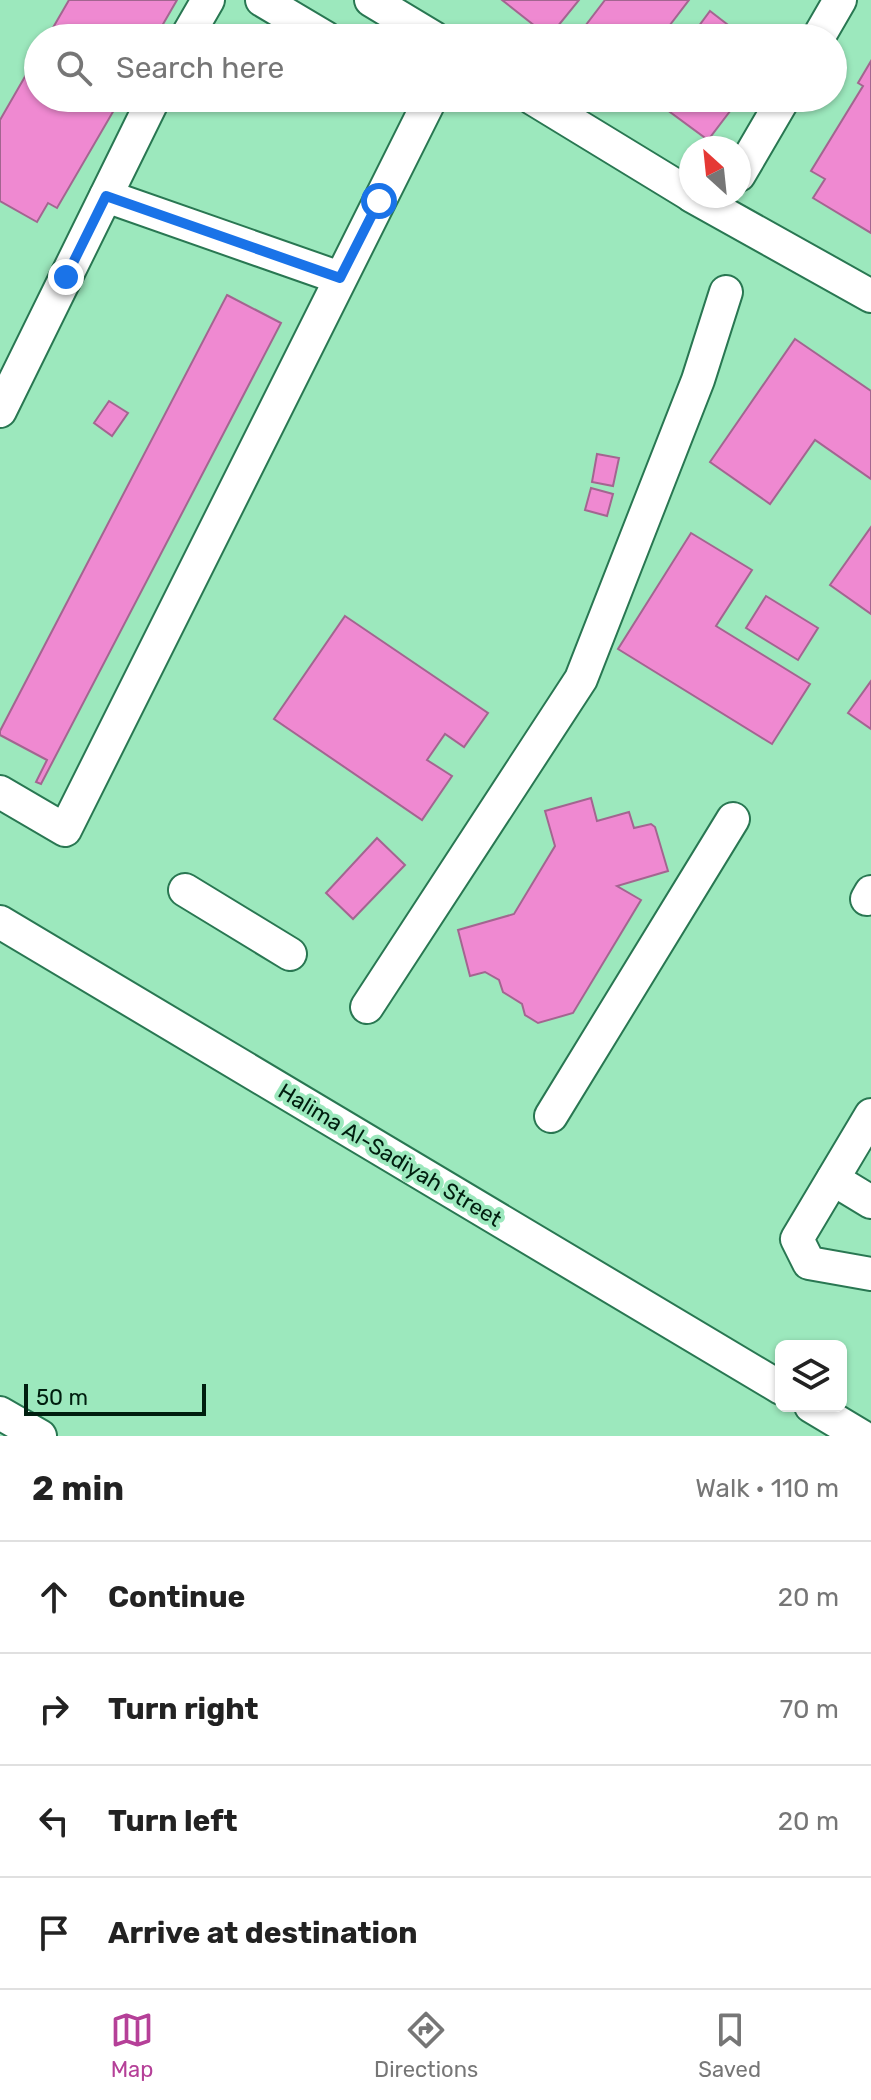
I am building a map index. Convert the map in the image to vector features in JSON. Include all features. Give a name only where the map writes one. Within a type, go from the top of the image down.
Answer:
[{"type":"street","points":[[194,24],[208,0]]},
{"type":"street","points":[[262,0],[302,24]]},
{"type":"street","points":[[371,0],[411,24]]},
{"type":"street","points":[[826,24],[840,0]]},
{"type":"street","points":[[0,411],[147,112]]},
{"type":"street","points":[[0,792],[65,830],[424,112]]},
{"type":"street","points":[[556,112],[679,184]]},
{"type":"street","points":[[751,154],[776,112]]},
{"type":"street","points":[[106,196],[340,278]]},
{"type":"street","points":[[721,208],[871,296]]},
{"type":"street","points":[[367,1007],[581,679],[698,380],[726,292]]},
{"type":"street","points":[[551,1116],[733,819]]},
{"type":"street","points":[[185,890],[290,954]]},
{"type":"street","name":"Halima Al-Sadiyah Street","points":[[0,922],[775,1384]]},
{"type":"street","points":[[871,1115],[797,1239],[809,1263],[871,1274]]},
{"type":"street","points":[[833,1179],[871,1202]]},
{"type":"street","points":[[821,1412],[861,1436]]},
{"type":"street","points":[[0,1413],[40,1436]]},
{"type":"building","points":[[69,0],[177,0],[163,24],[55,24]]},
{"type":"building","points":[[502,0],[579,0],[560,24],[532,24]]},
{"type":"building","points":[[605,0],[689,0],[671,24],[587,24]]},
{"type":"building","points":[[710,11],[727,24],[700,24]]},
{"type":"building","points":[[871,61],[871,233],[813,198],[825,179],[811,171],[863,86],[858,83]]},
{"type":"building","points":[[24,78],[24,112],[113,112],[57,208],[48,203],[37,222],[0,201],[0,120]]},
{"type":"building","points":[[670,112],[729,112],[711,136],[703,136]]},
{"type":"building","points":[[227,295],[281,323],[41,784],[36,782],[47,760],[0,735],[0,731]]},
{"type":"building","points":[[795,339],[871,391],[871,479],[815,440],[770,504],[710,462]]},
{"type":"building","points":[[109,401],[128,413],[112,436],[94,423]]},
{"type":"building","points":[[597,454],[619,458],[613,486],[592,482]]},
{"type":"building","points":[[591,488],[613,494],[607,516],[585,510]]},
{"type":"building","points":[[871,527],[871,614],[830,585]]},
{"type":"building","points":[[691,533],[752,570],[716,626],[810,684],[772,744],[618,649]]},
{"type":"building","points":[[766,596],[818,628],[798,660],[746,628]]},
{"type":"building","points":[[345,616],[488,713],[464,747],[445,734],[427,760],[452,776],[422,820],[274,719]]},
{"type":"building","points":[[871,681],[871,729],[848,713]]},
{"type":"building","points":[[591,798],[597,821],[629,812],[634,828],[651,824],[655,827],[668,871],[617,886],[641,900],[573,1013],[538,1023],[525,1015],[522,1004],[503,992],[499,980],[485,972],[470,976],[458,930],[514,914],[555,846],[545,811]]},
{"type":"building","points":[[377,838],[405,865],[353,919],[326,893]]},
{"type":"route","points":[[66,277],[106,196],[340,278],[379,201]]}]
